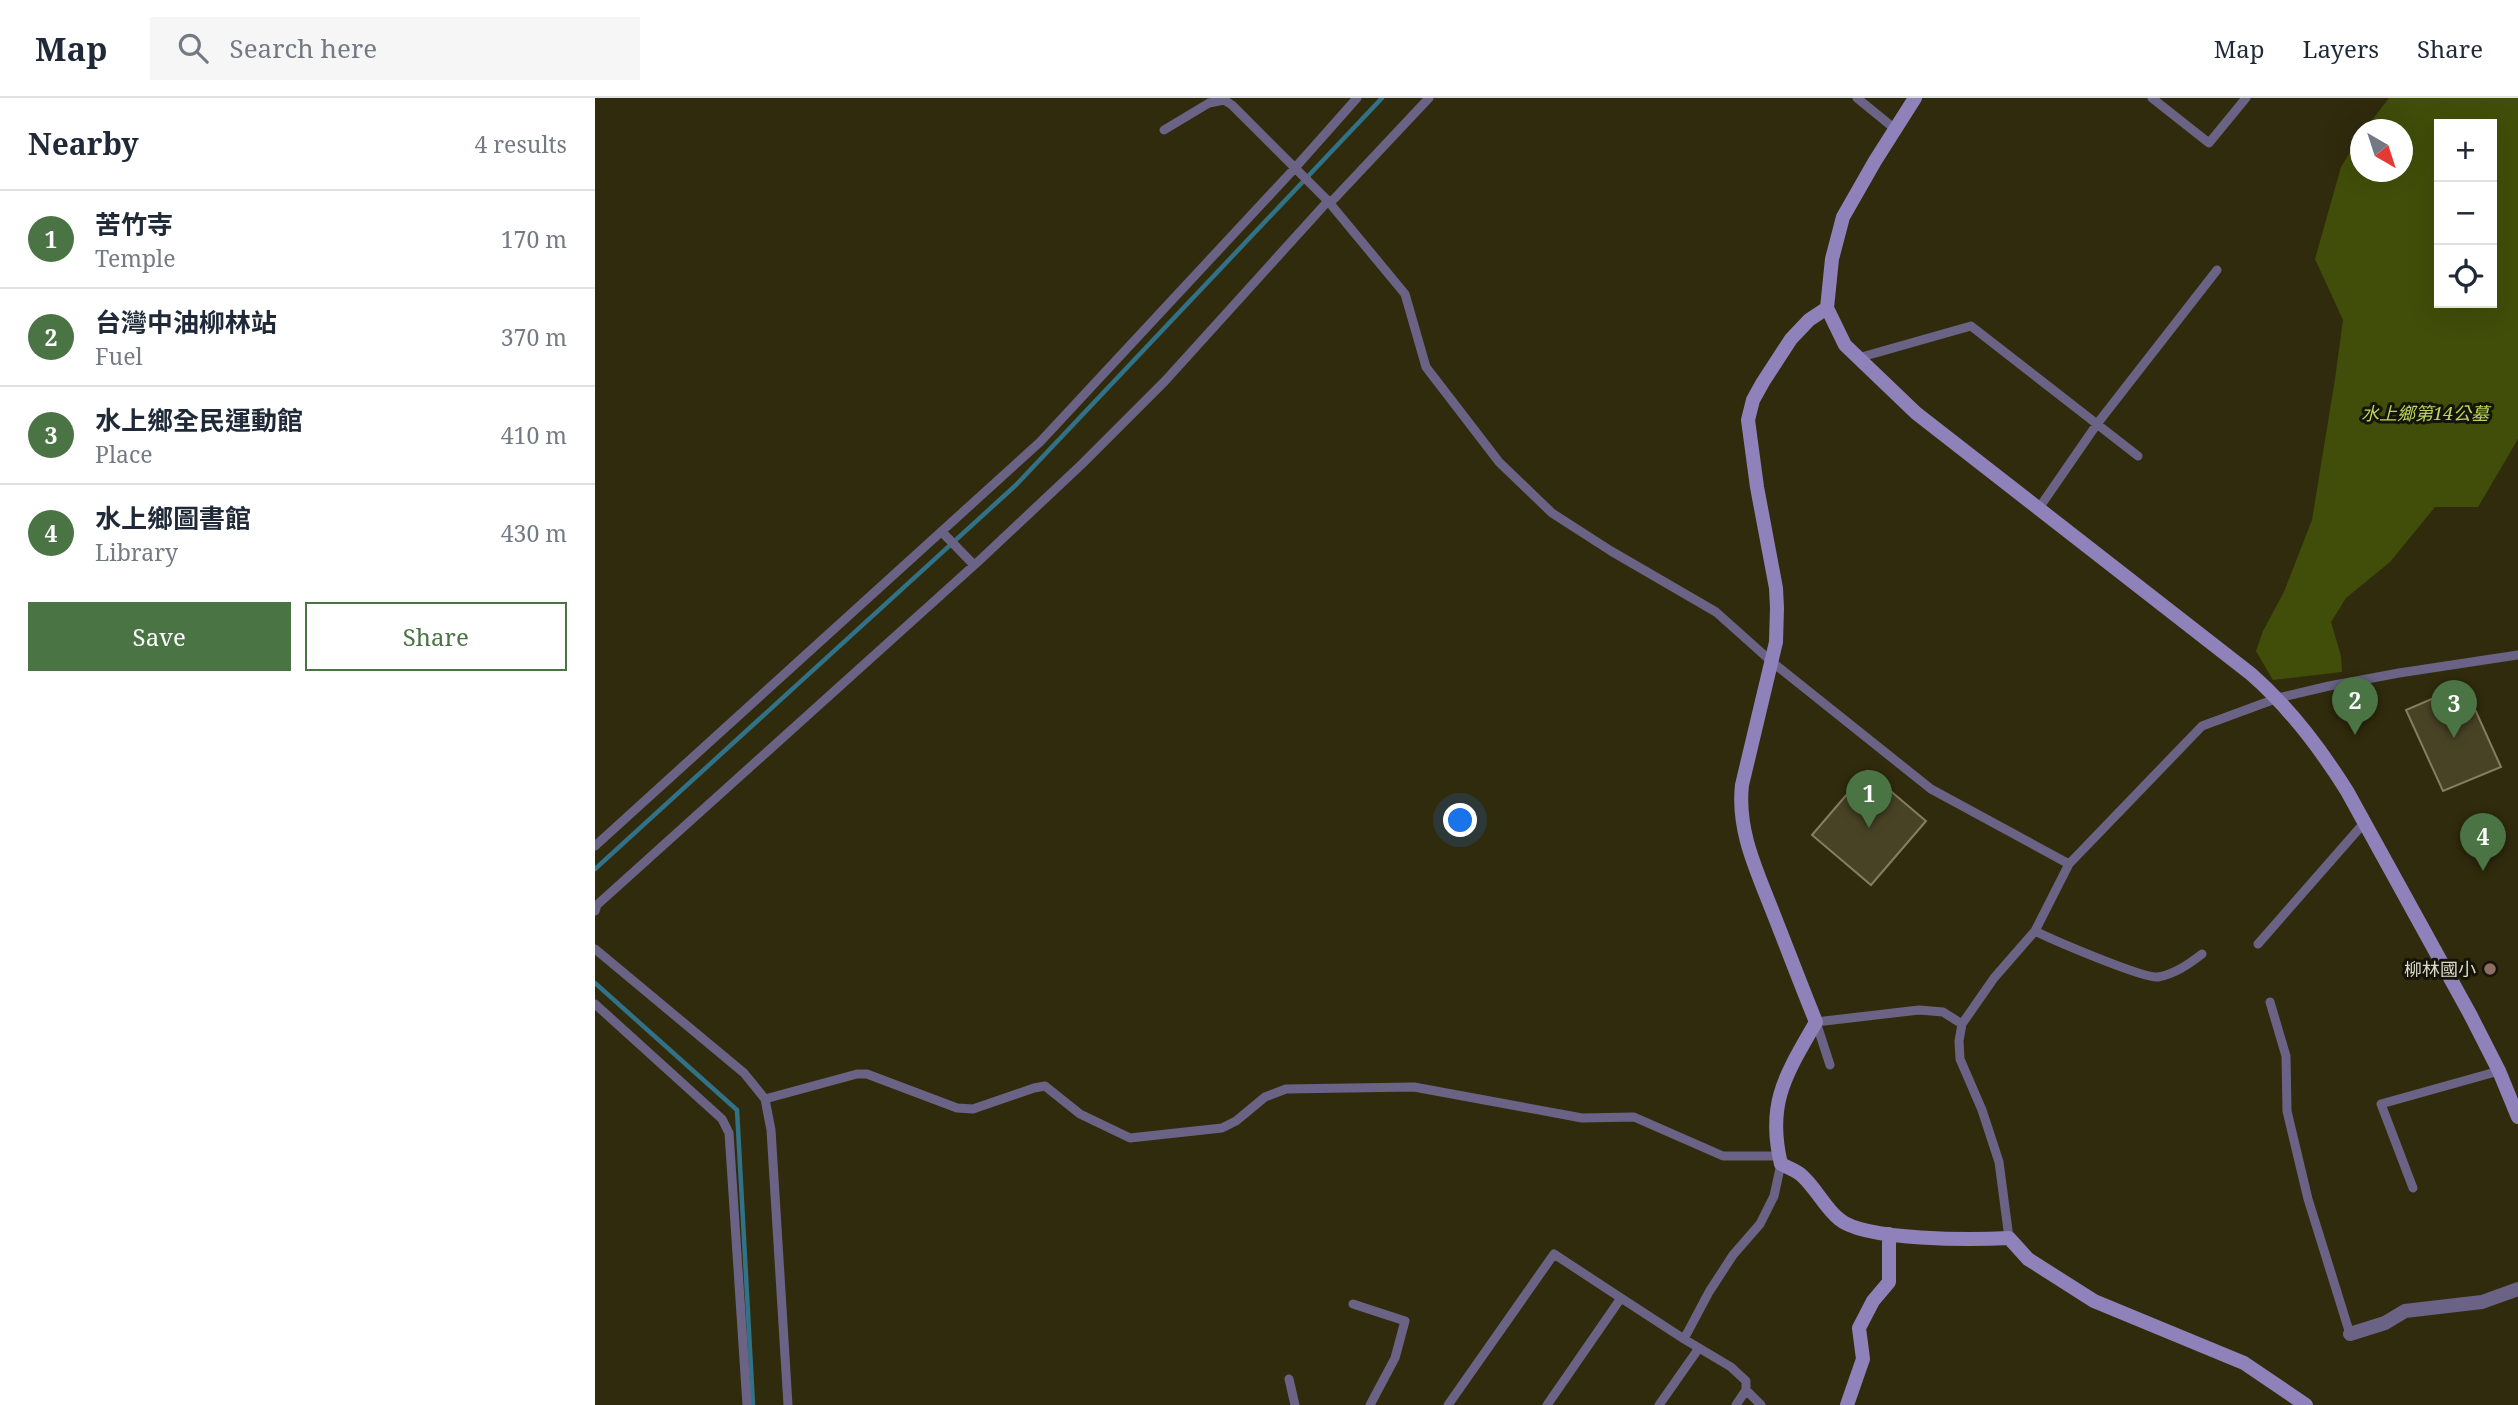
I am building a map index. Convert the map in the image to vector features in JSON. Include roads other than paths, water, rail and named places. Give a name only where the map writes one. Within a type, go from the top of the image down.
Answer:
[{"type":"street","points":[[1915,98],[1843,217],[1832,259],[1827,308],[1845,345],[1916,413],[2251,674],[2278,698],[2329,762],[2364,822],[2499,1071],[2518,1117]]},
{"type":"street","points":[[1827,308],[1809,320],[1791,339],[1753,400],[1748,420],[1759,499],[1776,588],[1776,642],[1742,785],[1740,806],[1744,835],[1816,1022],[1784,1079],[1778,1097],[1776,1144],[1780,1160],[1800,1174],[1839,1219],[1850,1226],[1889,1234],[1973,1240],[2009,1238],[2028,1259],[2094,1301],[2244,1363],[2306,1405]]},
{"type":"street","points":[[1847,1405],[1863,1359],[1859,1328],[1873,1301],[1889,1282],[1889,1234]]},
{"type":"street","points":[[2350,1334],[2385,1323],[2405,1311],[2482,1302],[2518,1289]]},
{"type":"lane","points":[[595,846],[1040,442],[1357,98]]},
{"type":"lane","points":[[595,911],[607,895],[974,565],[1081,464],[1165,381],[1328,201],[1333,199],[1429,98]]},
{"type":"lane","points":[[1857,98],[1895,130]]},
{"type":"lane","points":[[2152,98],[2209,144],[2246,98]]},
{"type":"lane","points":[[1164,130],[1209,103],[1224,100],[1231,105],[1328,201],[1405,294],[1426,367],[1499,463],[1552,513],[1645,572],[1716,612],[1772,663],[1931,789],[2069,864]]},
{"type":"lane","points":[[2039,508],[2097,424],[2217,270]]},
{"type":"lane","points":[[1858,358],[1971,326],[2138,456]]},
{"type":"lane","points":[[942,532],[974,565]]},
{"type":"lane","points":[[2009,1238],[1999,1162],[1982,1110],[1960,1059],[1962,1024],[1994,978],[2035,931],[2069,864],[2201,726],[2278,698],[2399,673],[2518,655]]},
{"type":"lane","points":[[2258,944],[2364,822]]},
{"type":"lane","points":[[2035,931],[2077,950],[2156,978],[2182,969],[2202,954]]},
{"type":"lane","points":[[595,950],[744,1073],[765,1099],[771,1130],[788,1405]]},
{"type":"lane","points":[[2270,1002],[2286,1056],[2287,1111],[2302,1174],[2350,1334]]},
{"type":"lane","points":[[595,1004],[722,1119],[729,1133],[747,1405]]},
{"type":"lane","points":[[1830,1065],[1816,1022],[1919,1010],[1943,1012],[1962,1024]]},
{"type":"lane","points":[[2413,1188],[2381,1104],[2499,1071]]},
{"type":"lane","points":[[765,1099],[857,1074],[867,1074],[957,1108],[973,1109],[1045,1086],[1080,1114],[1130,1138],[1222,1128],[1236,1121],[1265,1097],[1286,1089],[1414,1087],[1582,1118],[1635,1117],[1723,1156],[1780,1160],[1774,1196],[1760,1224],[1733,1255],[1684,1339]]},
{"type":"lane","points":[[1448,1405],[1554,1254],[1731,1367],[1746,1381],[1746,1390],[1736,1405]]},
{"type":"lane","points":[[1547,1405],[1621,1298]]},
{"type":"lane","points":[[1353,1304],[1405,1321],[1395,1358],[1370,1405]]},
{"type":"lane","points":[[1660,1405],[1699,1348]]},
{"type":"lane","points":[[1289,1379],[1294,1405]]},
{"type":"lane","points":[[1746,1390],[1761,1405]]},
{"type":"waterway","points":[[595,869],[1016,485],[1382,98]]},
{"type":"waterway","points":[[595,983],[737,1110],[753,1405]]},
{"type":"place","name":"台灣中油柳林站","points":[[2355,735]]},
{"type":"place","name":"水上鄉全民運動館","points":[[2454,738]]},
{"type":"place","name":"苦竹寺","points":[[1869,828]]},
{"type":"place","name":"水上鄉圖書館","points":[[2483,871]]},
{"type":"place","name":"柳林國小","points":[[2490,969]]},
{"type":"park label","name":"水上鄉第14公墓","points":[[2425,413]]}]
